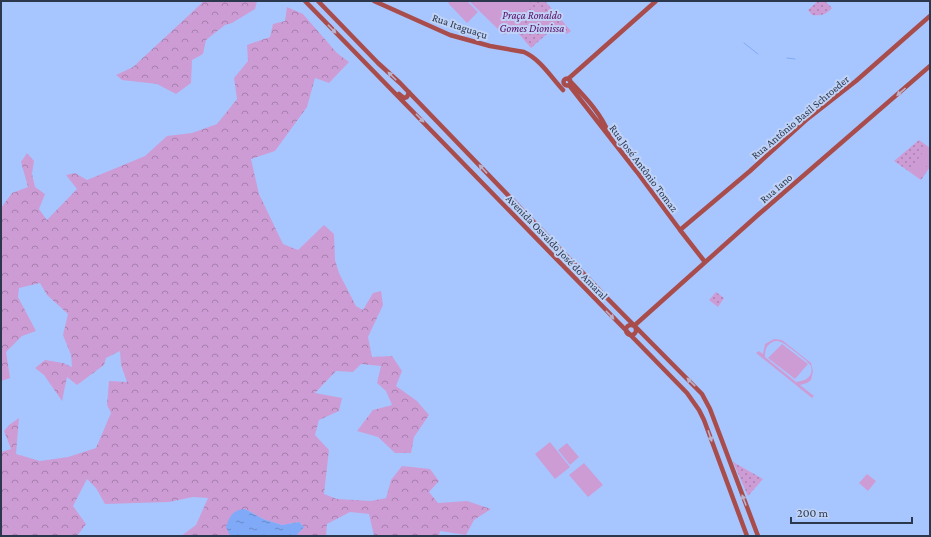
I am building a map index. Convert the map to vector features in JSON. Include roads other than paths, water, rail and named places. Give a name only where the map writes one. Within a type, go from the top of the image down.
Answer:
[{"type":"main road","name":"Avenida Osvaldo José do Amaral","points":[[305,1],[352,51],[687,393],[699,410],[747,536]]},
{"type":"main road","name":"Avenida Osvaldo José do Amaral","points":[[318,1],[378,63],[409,92],[698,389],[705,398],[758,536]]},
{"type":"main road","name":"Rua Itaguaçu","points":[[374,1],[450,35],[490,46],[524,52],[534,58],[563,90]]},
{"type":"main road","points":[[556,82],[568,82],[656,1]]},
{"type":"main road","name":"Rua Antônio Basil Schroeder","points":[[680,230],[750,171],[806,120],[856,81],[930,16]]},
{"type":"main road","points":[[352,51],[354,45],[358,46],[369,58],[378,63]]},
{"type":"main road","name":"Rua Iano","points":[[635,325],[759,214],[930,66]]},
{"type":"main road","name":"Rua José Antônio Tomaz","points":[[568,82],[705,262]]},
{"type":"main road","points":[[385,83],[393,88],[402,97],[407,97],[409,92]]},
{"type":"main road","points":[[485,187],[493,186],[493,180]]},
{"type":"main road","points":[[635,325],[635,333],[632,335],[628,334],[626,330],[628,326],[635,325]]},
{"type":"water","points":[[245,509],[263,519],[282,525],[299,522],[304,527],[296,536],[230,536],[226,527],[230,517],[234,512]]},
{"type":"waterway","points":[[744,43],[758,54]]},
{"type":"waterway","points":[[787,58],[795,59]]},
{"type":"park label","name":"Praça Ronaldo Gomes Dionissa","points":[[532,21]]}]
